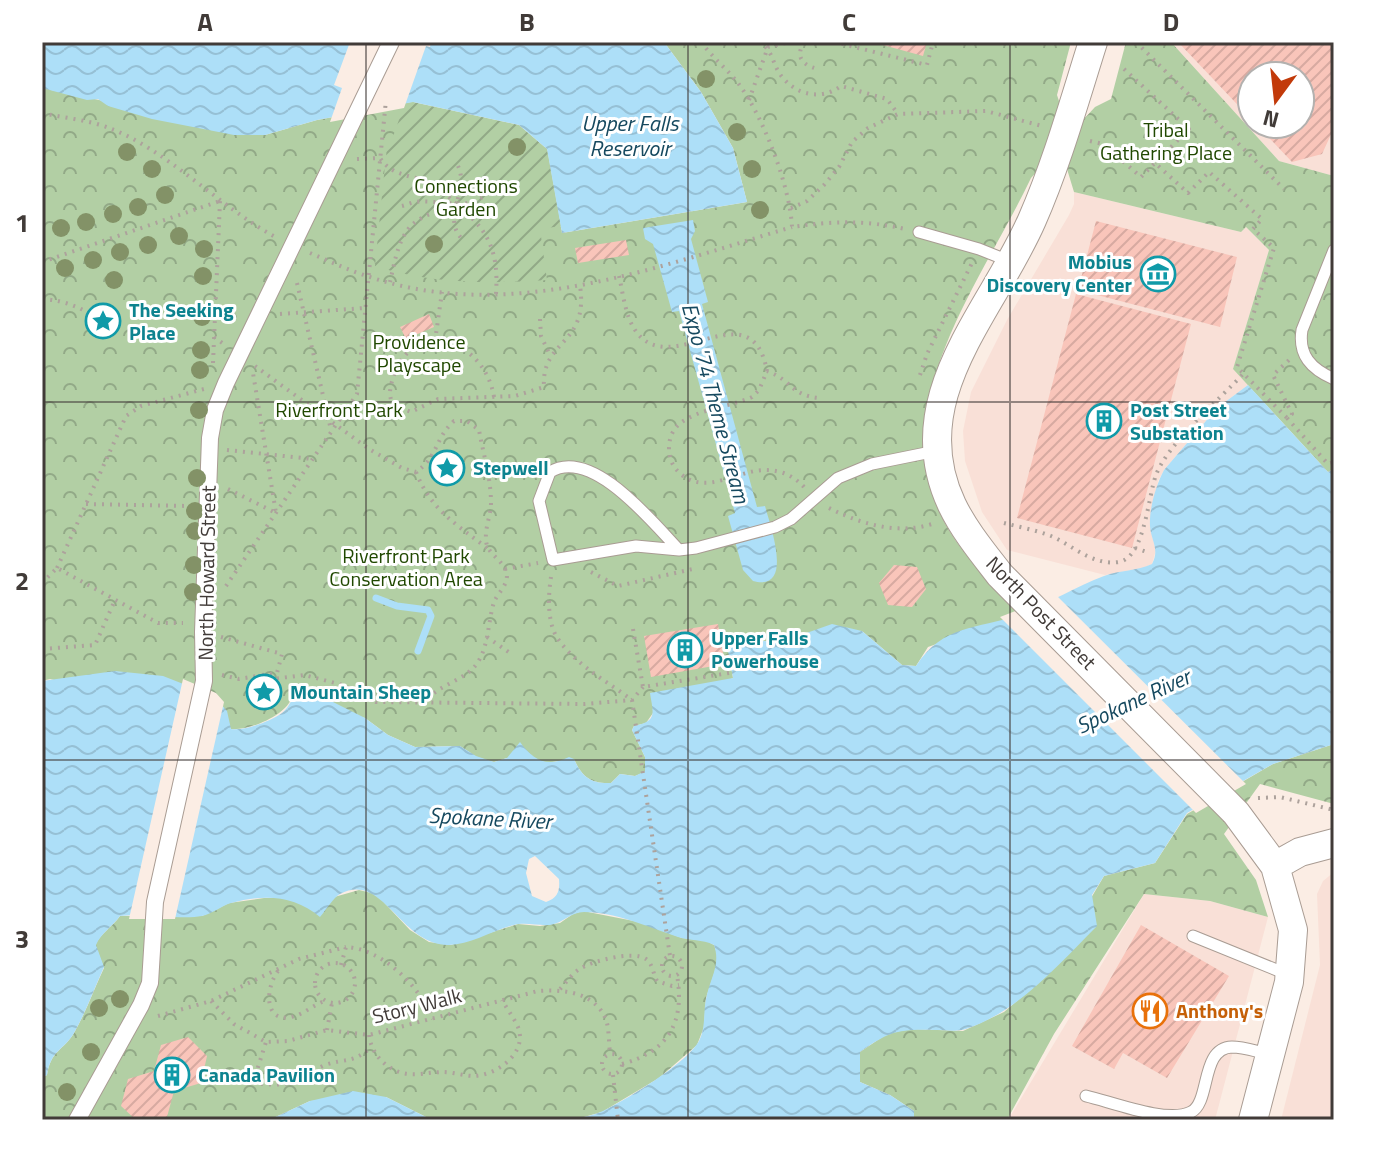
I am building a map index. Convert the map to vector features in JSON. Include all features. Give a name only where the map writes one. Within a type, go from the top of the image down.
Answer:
[{"type":"street","name":"North Howard Street","points":[[77,1120],[150,983],[155,902],[202,699],[205,673],[203,625],[209,448],[215,410],[391,42]]},
{"type":"street","name":"North Post Street","points":[[1093,42],[1031,222],[955,362],[938,412],[936,451],[940,474],[952,506],[1000,575],[1251,830],[1275,866],[1293,930],[1289,976],[1253,1120]]},
{"type":"street","points":[[1275,866],[1300,852],[1334,843]]},
{"type":"lane","points":[[919,232],[1010,261]]},
{"type":"lane","points":[[1334,250],[1300,340],[1301,349],[1311,365],[1334,379]]},
{"type":"lane","points":[[679,550],[615,486],[592,473],[565,467],[550,472],[539,501],[559,559],[636,546],[679,550],[775,527],[791,519],[838,478],[872,464],[936,451]]},
{"type":"lane","points":[[1193,936],[1289,976]]},
{"type":"lane","points":[[1086,1096],[1169,1116],[1189,1113],[1197,1107],[1213,1059],[1224,1049],[1235,1047],[1270,1055]]},
{"type":"path","points":[[701,42],[738,83],[765,131],[791,208],[792,227]]},
{"type":"path","points":[[759,42],[768,47],[783,78],[802,92],[825,95],[841,86],[887,99],[898,114]]},
{"type":"path","points":[[768,47],[790,42]]},
{"type":"path","points":[[804,42],[800,59],[808,67],[818,69]]},
{"type":"path","points":[[834,42],[927,65],[933,42]]},
{"type":"path","points":[[1136,42],[1284,189]]},
{"type":"path","points":[[749,100],[768,47]]},
{"type":"path","points":[[1077,137],[1103,144],[1141,177],[1189,129],[1124,69]]},
{"type":"path","points":[[791,208],[807,201],[824,185],[839,167],[852,142],[868,128],[898,114],[986,111],[1047,127]]},
{"type":"path","points":[[42,113],[109,128],[154,154],[292,249],[369,277],[442,292],[496,295],[580,286],[792,227],[845,220],[876,222],[919,232]]},
{"type":"path","points":[[203,625],[357,394],[382,138]]},
{"type":"path","points":[[380,158],[393,171],[436,186],[472,216],[490,239],[497,270],[496,295]]},
{"type":"path","points":[[1155,163],[1188,193],[1209,172],[1262,219],[1253,229],[1274,248],[1237,367],[1328,464],[1334,462]]},
{"type":"path","points":[[458,166],[461,182],[453,226],[462,239]]},
{"type":"path","points":[[402,206],[415,202],[478,201],[485,195],[486,189]]},
{"type":"path","points":[[42,262],[220,201]]},
{"type":"path","points":[[212,374],[220,201]]},
{"type":"path","points":[[390,282],[407,229],[422,217],[439,213],[455,203]]},
{"type":"path","points":[[292,249],[331,431]]},
{"type":"path","points":[[619,276],[628,314],[635,330],[648,343],[664,348],[726,334],[746,336],[756,343],[767,371],[759,390],[752,397],[684,420],[674,428],[669,444],[670,460],[678,473],[689,480],[705,483],[762,470],[778,471],[792,476],[812,499],[849,518],[913,530],[934,524]]},
{"type":"path","points":[[494,397],[486,369],[471,354],[460,347],[435,342],[422,344],[403,356],[389,390],[393,405],[411,412],[438,399],[494,397],[515,396],[544,387],[544,368],[550,355],[574,331],[582,308],[580,286]]},
{"type":"path","points":[[435,342],[442,292]]},
{"type":"path","points":[[42,299],[57,299],[79,306],[103,321]]},
{"type":"path","points":[[259,315],[365,308]]},
{"type":"path","points":[[540,319],[541,336],[550,355]]},
{"type":"path","points":[[214,337],[239,355]]},
{"type":"path","points":[[276,513],[252,364],[369,449],[402,468],[416,472]]},
{"type":"path","points":[[767,371],[781,376],[798,394],[820,398]]},
{"type":"path","points":[[1004,523],[1049,535],[1079,553],[1121,562],[1135,548],[1162,460],[1244,373]]},
{"type":"path","points":[[42,583],[57,568],[126,416],[141,406],[212,387]]},
{"type":"path","points":[[416,472],[429,463],[443,430],[454,421],[467,421],[479,430],[491,500],[485,535],[487,548]]},
{"type":"path","points":[[209,448],[312,459]]},
{"type":"path","points":[[416,472],[424,493],[439,511],[487,548],[505,569],[507,577],[504,588],[495,600],[478,663],[459,678],[431,693],[425,702]]},
{"type":"path","points":[[208,479],[276,513]]},
{"type":"path","points":[[85,504],[207,506]]},
{"type":"path","points":[[1135,548],[1147,552]]},
{"type":"path","points":[[505,569],[559,559],[618,586],[710,564]]},
{"type":"path","points":[[559,559],[547,599],[557,638],[582,663],[632,700],[670,954]]},
{"type":"path","points":[[57,568],[158,623],[203,625],[282,654],[277,673],[239,679],[205,673]]},
{"type":"path","points":[[42,649],[95,645],[115,600]]},
{"type":"path","points":[[633,629],[643,687]]},
{"type":"path","points":[[487,637],[510,653]]},
{"type":"path","points":[[257,676],[272,679],[304,675],[343,685],[376,702],[584,704],[632,700],[643,687],[729,673]]},
{"type":"path","points":[[1250,798],[1280,797],[1334,810]]},
{"type":"path","points":[[130,1024],[211,1001],[299,959],[346,947],[371,953],[397,973],[426,1003],[433,1019]]},
{"type":"path","points":[[341,965],[346,947]]},
{"type":"path","points":[[670,954],[664,960],[663,970],[671,976],[677,975]]},
{"type":"path","points":[[613,1074],[622,1064],[652,1052],[668,1037],[677,1020],[680,997],[677,975],[682,964],[670,954]]},
{"type":"path","points":[[610,1054],[606,1021],[599,1009],[588,999],[560,989],[577,970],[598,961],[635,955],[644,957],[651,964],[657,981],[679,985]]},
{"type":"path","points":[[328,965],[341,965],[352,973],[355,986],[349,997],[332,1003],[325,1001],[317,991],[318,973],[328,965]]},
{"type":"path","points":[[280,969],[274,976],[268,999],[276,1013],[295,1016],[325,1001]]},
{"type":"path","name":"Story Walk","points":[[266,1042],[288,1041],[327,1030],[369,1035],[538,991],[560,989]]},
{"type":"path","points":[[369,1035],[371,1047],[378,1057],[397,1071],[476,1076],[495,1071],[510,1060],[520,1041],[519,1029],[502,1000]]},
{"type":"path","points":[[211,1001],[234,1024],[266,1042],[253,1083]]},
{"type":"path","points":[[327,1030],[332,1003]]},
{"type":"path","points":[[222,1075],[273,1085],[301,1079],[323,1065],[354,1060],[371,1047]]},
{"type":"path","points":[[613,1074],[603,1067],[605,1057],[610,1054],[617,1056],[622,1064]]},
{"type":"path","points":[[613,1074],[618,1120]]},
{"type":"shaded area","points":[[1171,42],[1334,42],[1334,176],[1279,161],[1260,140],[1316,140],[1316,60],[1236,60],[1236,114]]},
{"type":"shaded area","points":[[1074,192],[1241,232],[1246,227],[1269,250],[1233,369],[1248,385],[1217,408],[1158,481],[1152,536],[1156,550],[1152,564],[1105,575],[1007,550],[982,512],[965,461],[963,431],[971,392],[1007,320],[1069,215],[1074,204]]},
{"type":"shaded area","points":[[1334,872],[1334,1120],[1281,1120],[1320,965],[1317,894],[1323,881]]},
{"type":"shaded area","points":[[1144,894],[1210,901],[1268,917],[1215,1120],[1008,1120]]},
{"type":"green space","name":"Riverfront Park","points":[[664,42],[1071,42],[1057,95],[1061,107],[1041,167],[1031,178],[985,264],[942,355],[929,402],[925,448],[933,495],[956,541],[1022,614],[928,647],[916,666],[902,665],[862,631],[802,633],[781,642],[746,637],[727,640],[733,678],[653,713],[646,723],[634,726],[632,730],[645,757],[645,772],[635,776],[620,774],[611,783],[588,778],[574,759],[545,763],[531,757],[494,762],[476,757],[460,746],[415,747],[388,735],[365,718],[292,697],[289,704],[275,716],[247,727],[231,729],[227,722],[50,679],[42,681],[42,88],[265,135],[317,120],[413,102],[547,149],[562,233],[747,202],[733,148],[701,92]]},
{"type":"green space","name":"Tribal Gathering Place","points":[[1126,42],[1171,42],[1236,114],[1236,140],[1260,140],[1279,161],[1334,176],[1334,469],[1328,472],[1233,369],[1269,250],[1246,227],[1241,232],[1074,192],[1067,169],[1083,120],[1095,107],[1111,99]]},
{"type":"green space","name":"Connections Garden","points":[[413,102],[519,125],[547,149],[561,226],[540,229],[547,280],[460,281],[375,266],[385,162],[392,162],[393,159],[386,158],[387,144],[390,145],[405,103]]},
{"type":"green space","points":[[1334,744],[1334,804],[1260,784],[1224,834],[1256,880],[1268,917],[1210,901],[1144,894],[1054,1034],[1007,1120],[914,1120],[914,1111],[890,1095],[860,1082],[860,1052],[888,1033],[912,1029],[963,1031],[1004,1012],[1044,978],[1104,876],[1155,863],[1187,814],[1273,764]]},
{"type":"green space","points":[[359,890],[376,894],[410,930],[429,942],[451,945],[518,924],[540,926],[560,923],[583,911],[639,922],[682,938],[705,940],[714,945],[718,956],[706,998],[704,1027],[697,1045],[659,1078],[602,1112],[573,1120],[432,1120],[386,1097],[310,1101],[269,1120],[42,1120],[42,1078],[47,1075],[54,1055],[74,1033],[104,968],[95,945],[120,916],[202,916],[229,903],[264,898],[289,898],[306,905]]},
{"type":"water","name":"Upper Falls Reservoir","points":[[42,42],[664,42],[701,92],[733,148],[747,202],[562,233],[547,149],[519,125],[413,102],[317,120],[265,135],[234,135],[152,119],[108,106],[98,99],[87,100],[42,88]]},
{"type":"water","name":"Expo '74 Theme Stream","points":[[693,220],[695,231],[691,239],[708,302],[702,304],[757,507],[765,506],[777,555],[773,577],[766,582],[753,581],[743,570],[728,516],[735,513],[679,311],[672,312],[653,244],[645,239],[643,228]]},
{"type":"water","name":"Spokane River","points":[[1248,385],[1328,472],[1334,469],[1334,744],[1273,764],[1187,813],[1155,863],[1104,876],[1092,895],[1097,926],[1037,985],[1003,1011],[962,1030],[895,1033],[860,1052],[860,1082],[890,1095],[914,1111],[914,1120],[573,1120],[600,1112],[626,1099],[692,1050],[703,1031],[706,999],[716,965],[714,945],[678,937],[620,917],[584,912],[555,924],[514,925],[465,943],[449,945],[432,942],[417,934],[381,900],[369,892],[355,890],[337,896],[320,917],[300,904],[278,898],[255,898],[231,903],[202,916],[120,916],[96,945],[104,967],[82,1017],[70,1039],[51,1060],[47,1075],[42,1078],[42,681],[115,671],[163,676],[214,696],[227,711],[231,729],[250,727],[277,716],[285,711],[298,692],[315,693],[415,747],[460,746],[494,762],[507,758],[520,742],[535,758],[554,762],[569,757],[588,778],[611,783],[620,774],[635,776],[645,771],[645,757],[632,730],[634,726],[647,722],[652,715],[650,693],[733,678],[726,640],[746,637],[781,642],[832,624],[862,631],[902,665],[916,666],[927,652],[951,634],[1024,613],[1104,576],[1152,564],[1155,549],[1150,526],[1151,512],[1161,476],[1217,408]],"holes":[[[535,856],[559,879],[553,898],[546,902],[532,896],[526,873],[529,859]]]},
{"type":"water","points":[[353,1091],[386,1097],[432,1120],[269,1120],[310,1101]]},
{"type":"pier","points":[[350,42],[431,42],[430,47],[426,46],[404,108],[330,122],[342,88],[334,85]]},
{"type":"pier","points":[[1056,595],[1246,784],[1196,813],[1000,617]]},
{"type":"pier","points":[[183,679],[216,693],[224,702],[175,919],[129,919]]},
{"type":"building","points":[[872,42],[927,42],[923,56]]},
{"type":"building","points":[[1178,42],[1334,42],[1334,128],[1322,154],[1292,162],[1271,140],[1316,140],[1316,60],[1236,60],[1236,103]]},
{"type":"building","name":"Mobius Discovery Center","points":[[1096,221],[1237,257],[1220,327],[1078,290]]},
{"type":"building","points":[[626,240],[629,255],[578,263],[575,248]]},
{"type":"building","name":"Post Street Substation","points":[[1076,294],[1191,324],[1132,548],[1017,518]]},
{"type":"building","points":[[429,314],[434,327],[406,339],[400,327]]},
{"type":"building","points":[[894,565],[917,567],[926,589],[912,607],[888,605],[879,583]]},
{"type":"building","name":"Upper Falls Powerhouse","points":[[718,624],[725,664],[651,677],[644,636]]},
{"type":"building","name":"Anthony's","points":[[1141,925],[1229,976],[1167,1078],[1123,1053],[1114,1069],[1072,1046]]},
{"type":"building","name":"Canada Pavilion","points":[[188,1037],[207,1056],[201,1083],[174,1091],[167,1117],[136,1120],[121,1106],[128,1079],[154,1071],[161,1045]]},
{"type":"waterway","points":[[376,598],[397,606],[428,610],[431,616],[418,651]]},
{"type":"place","name":"Mobius Discovery Center","points":[[1158,274]]},
{"type":"place","name":"The Seeking Place","points":[[103,321]]},
{"type":"place","name":"Post Street Substation","points":[[1104,421]]},
{"type":"place","name":"Stepwell","points":[[447,468]]},
{"type":"place","name":"Upper Falls Powerhouse","points":[[685,650]]},
{"type":"place","name":"Mountain Sheep","points":[[264,692]]},
{"type":"place","name":"Anthony's","points":[[1150,1011]]},
{"type":"place","name":"Canada Pavilion","points":[[172,1075]]},
{"type":"park label","name":"Providence Playscape","points":[[419,354]]},
{"type":"park label","name":"Riverfront Park Conservation Area","points":[[406,568]]}]
